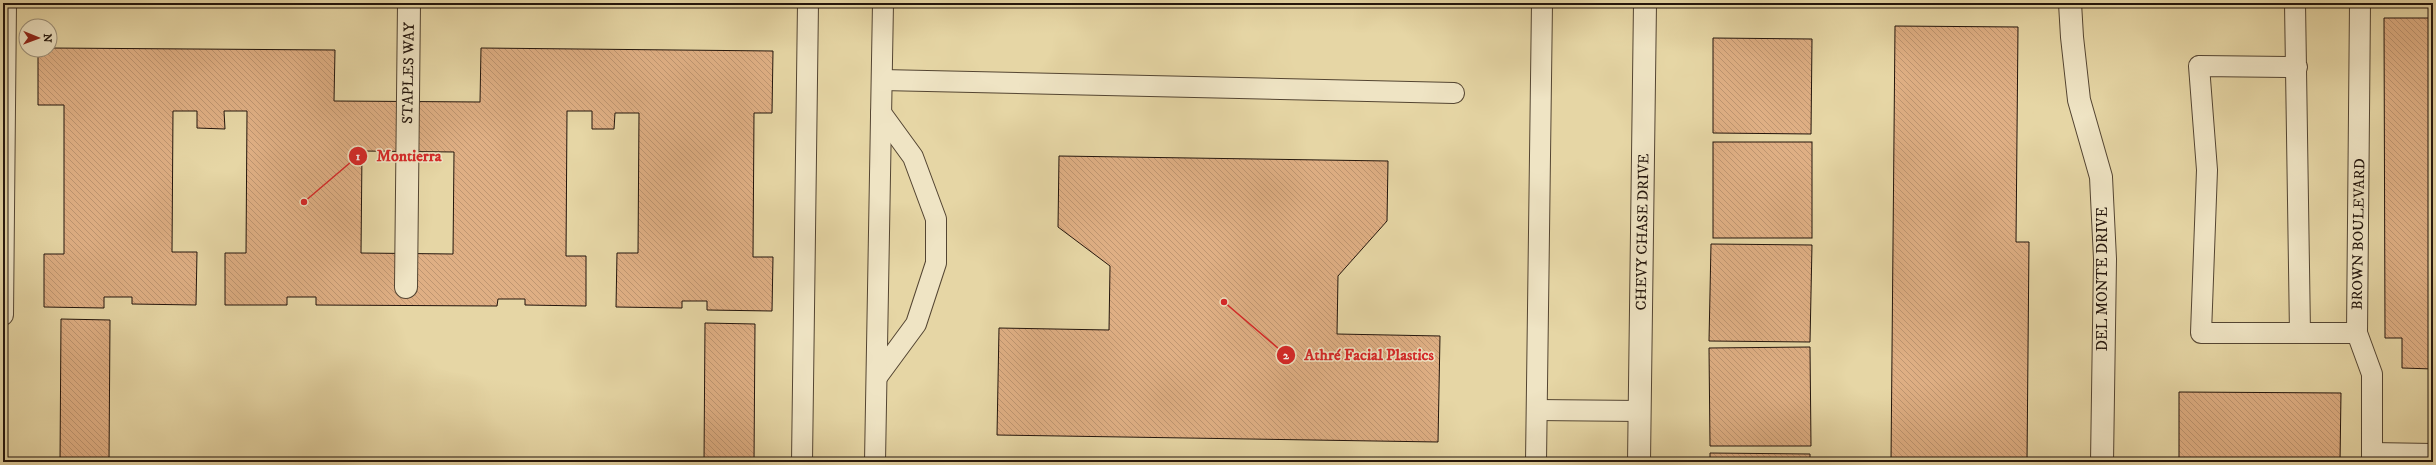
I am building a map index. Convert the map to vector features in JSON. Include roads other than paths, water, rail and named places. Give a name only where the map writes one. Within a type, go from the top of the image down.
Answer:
[{"type":"street","name":"STAPLES WAY","points":[[406,287],[409,3]]},
{"type":"street","name":"CHEVY CHASE DRIVE","points":[[1639,462],[1645,3]]},
{"type":"street","name":"DEL MONTE DRIVE","points":[[2070,3],[2072,37],[2080,100],[2101,177],[2105,260],[2102,462]]},
{"type":"lane","points":[[3,315],[6,3]]},
{"type":"lane","points":[[802,462],[808,3]]},
{"type":"lane","points":[[875,462],[883,3]]},
{"type":"lane","points":[[1536,462],[1542,3]]},
{"type":"lane","points":[[2296,3],[2300,333]]},
{"type":"lane","name":"BROWN BOULEVARD","points":[[2360,3],[2357,333],[2372,374],[2372,458]]},
{"type":"lane","points":[[2297,68],[2199,66],[2207,170],[2201,333],[2357,333]]},
{"type":"lane","points":[[882,80],[1454,93]]},
{"type":"lane","points":[[877,377],[916,324],[936,263],[936,219],[913,157],[881,113]]},
{"type":"lane","points":[[1536,410],[1640,412]]},
{"type":"lane","points":[[2372,458],[2433,454]]},
{"type":"place","name":"Montierra","points":[[304,202]]},
{"type":"place","name":"Athré Facial Plastics","points":[[1224,302]]}]
